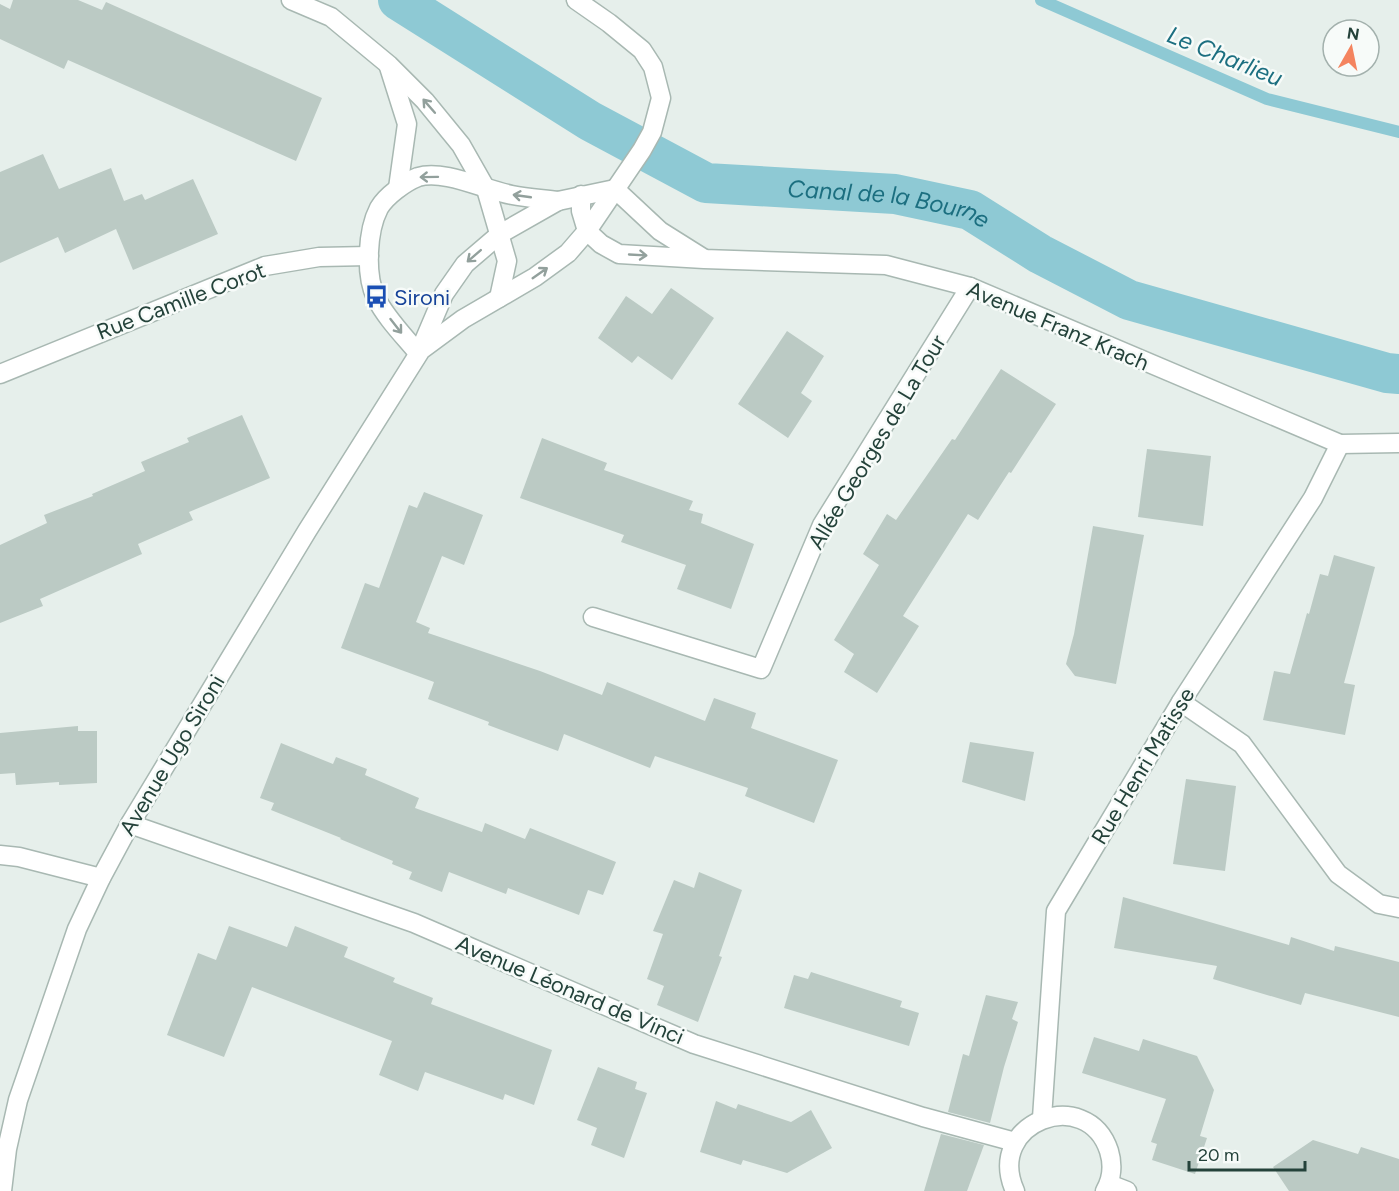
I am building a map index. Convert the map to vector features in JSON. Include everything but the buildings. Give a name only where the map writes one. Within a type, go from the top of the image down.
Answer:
[{"type":"street","points":[[291,0],[331,17],[389,65],[425,101],[461,145],[486,189],[507,261],[499,298]]},
{"type":"street","name":"Avenue Ugo Sironi","points":[[420,351],[463,319],[535,277],[568,253],[587,231],[652,132],[661,98],[653,67],[642,50],[576,0]]},
{"type":"street","points":[[389,65],[407,124],[398,188]]},
{"type":"street","points":[[420,351],[376,297],[369,256],[371,230],[380,207],[398,188],[419,177],[444,177],[512,195],[558,201],[615,189],[660,231],[704,259]]},
{"type":"street","points":[[580,195],[581,211],[587,231]]},
{"type":"street","name":"Avenue Ugo Sironi","points":[[2,1191],[7,1149],[18,1100],[77,929],[130,824],[300,541],[420,351],[444,294],[465,264],[500,234],[558,201]]},
{"type":"street","name":"Avenue Franz Krach","points":[[587,231],[601,244],[619,254],[886,265],[970,287],[1340,444],[1399,443]]},
{"type":"street","name":"Rue Camille Corot","points":[[0,375],[265,266],[320,257],[369,256]]},
{"type":"street","name":"Allée Georges de La Tour","points":[[593,617],[761,669],[822,525],[970,287]]},
{"type":"street","name":"Rue Henri Matisse","points":[[1042,1118],[1056,911],[1181,702],[1313,498],[1340,444]]},
{"type":"street","points":[[1181,702],[1242,744],[1338,874],[1379,904],[1399,908]]},
{"type":"street","name":"Avenue Léonard de Vinci","points":[[130,824],[414,922],[694,1044],[923,1117],[1015,1142]]},
{"type":"street","points":[[0,855],[19,857],[101,878]]},
{"type":"street","points":[[1015,1191],[1009,1174],[1009,1157],[1015,1142],[1026,1128],[1042,1118],[1056,1116],[1072,1117],[1086,1122],[1098,1132],[1107,1145],[1111,1157],[1107,1188],[1127,1191]]},
{"type":"waterway","name":"Canal de la Bourne","points":[[398,0],[590,121],[706,183],[895,194],[970,210],[1040,254],[1129,300],[1387,373],[1399,374]]},
{"type":"waterway","name":"Le Charlieu","points":[[1041,0],[1267,99],[1399,132]]},
{"type":"place","name":"Sironi","points":[[376,297]]}]
